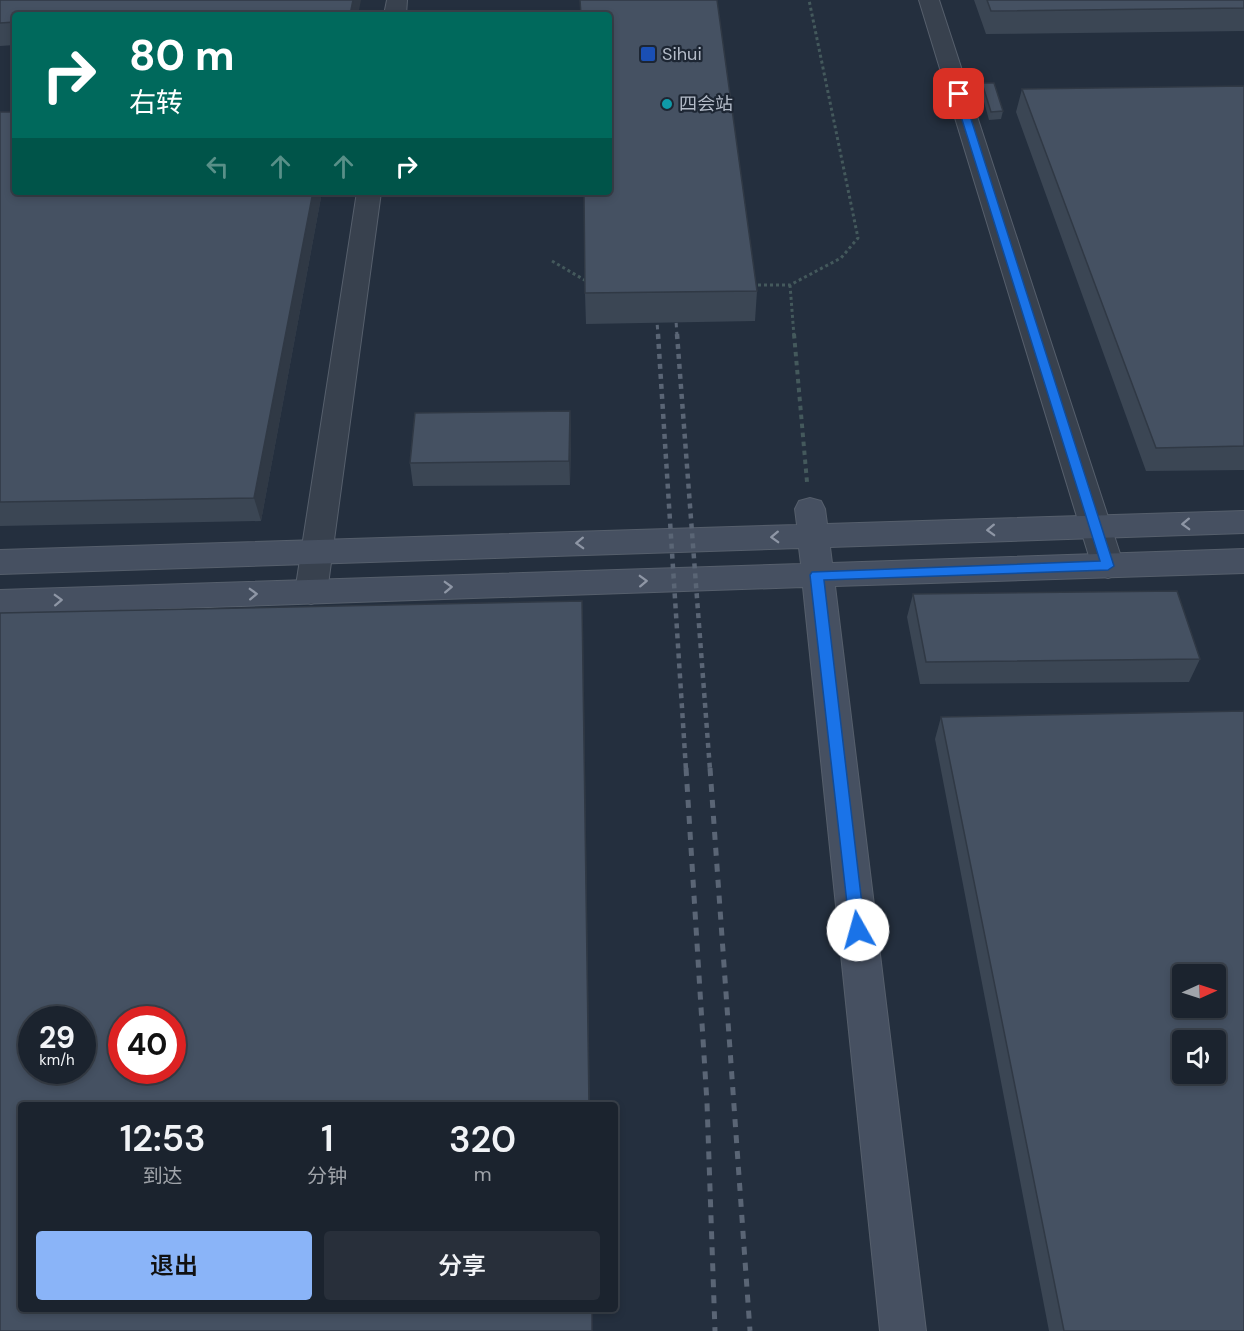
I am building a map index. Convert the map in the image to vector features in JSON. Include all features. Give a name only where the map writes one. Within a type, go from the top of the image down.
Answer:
[{"type":"street","points":[[929,0],[1108,566]]},
{"type":"street","points":[[311,592],[369,195]]},
{"type":"street","points":[[0,562],[317,552],[811,523],[1096,527],[1244,522]]},
{"type":"street","points":[[811,523],[903,1331]]},
{"type":"street","points":[[0,602],[1244,561]]},
{"type":"path","points":[[742,285],[790,285],[841,258],[858,237],[809,0]]},
{"type":"path","points":[[552,261],[588,282]]},
{"type":"path","points":[[790,285],[811,523]]},
{"type":"building","points":[[0,0],[353,0],[351,12],[12,12],[12,22],[0,23]]},
{"type":"building","name":"四会站","points":[[580,0],[717,0],[757,291],[585,293],[584,195],[612,195],[612,12],[581,12]]},
{"type":"building","points":[[987,0],[1244,0],[1244,8],[991,11]]},
{"type":"building","points":[[982,83],[994,83],[1003,111],[991,112]]},
{"type":"building","points":[[1244,86],[1244,446],[1156,448],[1022,89]]},
{"type":"building","points":[[0,112],[12,112],[12,195],[312,195],[254,498],[0,502]]},
{"type":"building","points":[[570,411],[569,461],[410,463],[415,413]]},
{"type":"building","points":[[1177,591],[1200,659],[926,662],[913,594]]},
{"type":"building","points":[[582,601],[589,1102],[18,1102],[18,1312],[592,1312],[592,1331],[0,1331],[0,613]]},
{"type":"building","points":[[1244,711],[1244,1331],[1064,1331],[941,717]]},
{"type":"railway","points":[[675,305],[677,336]]},
{"type":"railway","points":[[656,307],[658,336]]},
{"type":"railway","points":[[658,334],[686,770]]},
{"type":"railway","points":[[677,334],[710,770]]},
{"type":"railway","points":[[686,768],[707,1103],[715,1331]]},
{"type":"railway","points":[[710,768],[750,1331]]},
{"type":"place","name":"Sihui","points":[[648,54]]},
{"type":"place","name":"四会站","points":[[667,104]]},
{"type":"route","points":[[858,930],[817,575],[1108,566],[959,94]]}]
